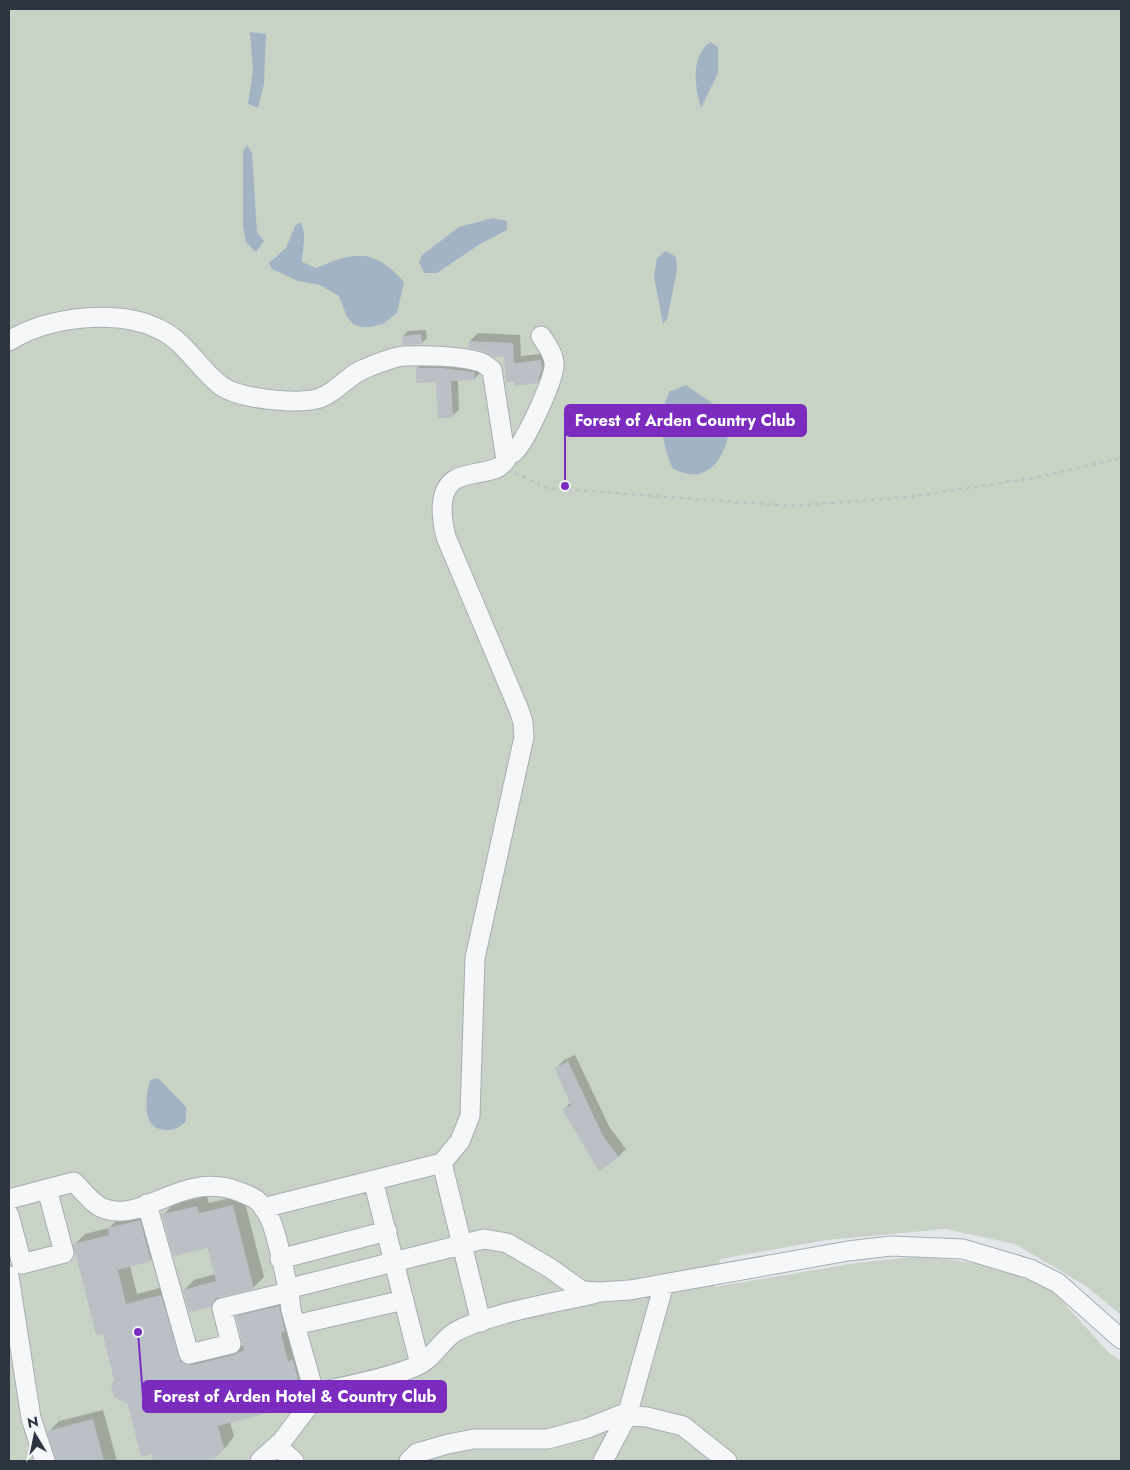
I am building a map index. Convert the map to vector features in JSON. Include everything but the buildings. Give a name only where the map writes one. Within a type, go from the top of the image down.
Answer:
[{"type":"lane","points":[[9,341],[49,325],[82,318],[138,321],[159,328],[177,340],[222,386],[242,394],[274,400],[321,398],[363,369],[403,356],[452,358],[481,362],[492,370],[504,460]]},
{"type":"lane","points":[[263,1208],[442,1163],[460,1141],[470,1116],[475,958],[524,737],[523,722],[519,710],[446,537],[442,509],[452,482],[504,460],[514,452],[522,441],[537,414],[555,364],[548,347],[540,336]]},
{"type":"lane","points":[[442,1163],[481,1322]]},
{"type":"lane","points":[[373,1180],[420,1364]]},
{"type":"lane","points":[[9,1199],[74,1182],[103,1209],[118,1212],[147,1204],[188,1188],[209,1184],[230,1188],[258,1199],[269,1217],[289,1292],[295,1325],[312,1385],[319,1392]]},
{"type":"lane","points":[[9,1215],[22,1264],[64,1253],[47,1189]]},
{"type":"lane","points":[[147,1204],[189,1354],[231,1344],[222,1308],[289,1292],[296,1287],[484,1239],[507,1243],[550,1268],[582,1290],[600,1292],[630,1290],[891,1246],[963,1249],[1030,1269],[1058,1283],[1121,1339]]},
{"type":"lane","points":[[280,1259],[387,1231]]},
{"type":"lane","points":[[9,1276],[31,1418],[45,1461]]},
{"type":"lane","points":[[603,1461],[627,1416],[664,1284]]},
{"type":"lane","points":[[260,1461],[277,1446],[319,1392],[409,1370],[420,1364],[456,1332],[481,1322],[600,1292]]},
{"type":"lane","points":[[295,1325],[404,1300]]},
{"type":"lane","points":[[409,1461],[417,1453],[448,1444],[474,1439],[548,1439],[588,1428],[620,1415],[647,1417],[683,1426],[727,1461]]},
{"type":"lane","points":[[277,1446],[294,1461]]},
{"type":"path","points":[[504,460],[547,488],[657,494],[791,506],[909,497],[1033,478],[1121,458]]},
{"type":"green space","points":[[9,9],[1121,9],[1121,1315],[1086,1286],[1015,1244],[946,1229],[826,1240],[720,1259],[714,1287],[856,1263],[924,1256],[995,1266],[1053,1291],[1108,1352],[1121,1361],[1121,1461],[9,1461]]},
{"type":"water","points":[[250,32],[266,34],[264,84],[258,108],[248,104],[253,70]]},
{"type":"water","points":[[710,42],[718,47],[718,73],[701,108],[696,82],[697,64],[699,56]]},
{"type":"water","points":[[247,145],[252,153],[257,232],[264,241],[256,252],[246,242],[243,227],[243,151]]},
{"type":"water","points":[[493,218],[507,221],[507,230],[480,244],[437,273],[424,273],[419,262],[422,255],[459,227]]},
{"type":"water","points":[[300,222],[304,231],[302,262],[316,268],[342,258],[363,256],[383,263],[393,271],[404,282],[397,313],[383,324],[361,327],[353,324],[347,317],[339,296],[320,285],[298,281],[272,269],[269,263],[286,248],[295,226]]},
{"type":"water","points":[[666,251],[676,257],[677,270],[667,319],[663,324],[654,276],[657,258]]},
{"type":"water","points":[[686,385],[719,409],[727,420],[728,436],[718,461],[706,471],[698,474],[690,474],[673,469],[666,450],[662,430],[663,411],[669,392]]},
{"type":"water","points":[[158,1078],[186,1107],[186,1121],[174,1129],[165,1130],[157,1128],[148,1118],[146,1103],[150,1080]]},
{"type":"place","name":"Forest of Arden Country Club","points":[[565,486]]},
{"type":"place","name":"Forest of Arden Hotel & Country Club","points":[[138,1332]]}]
